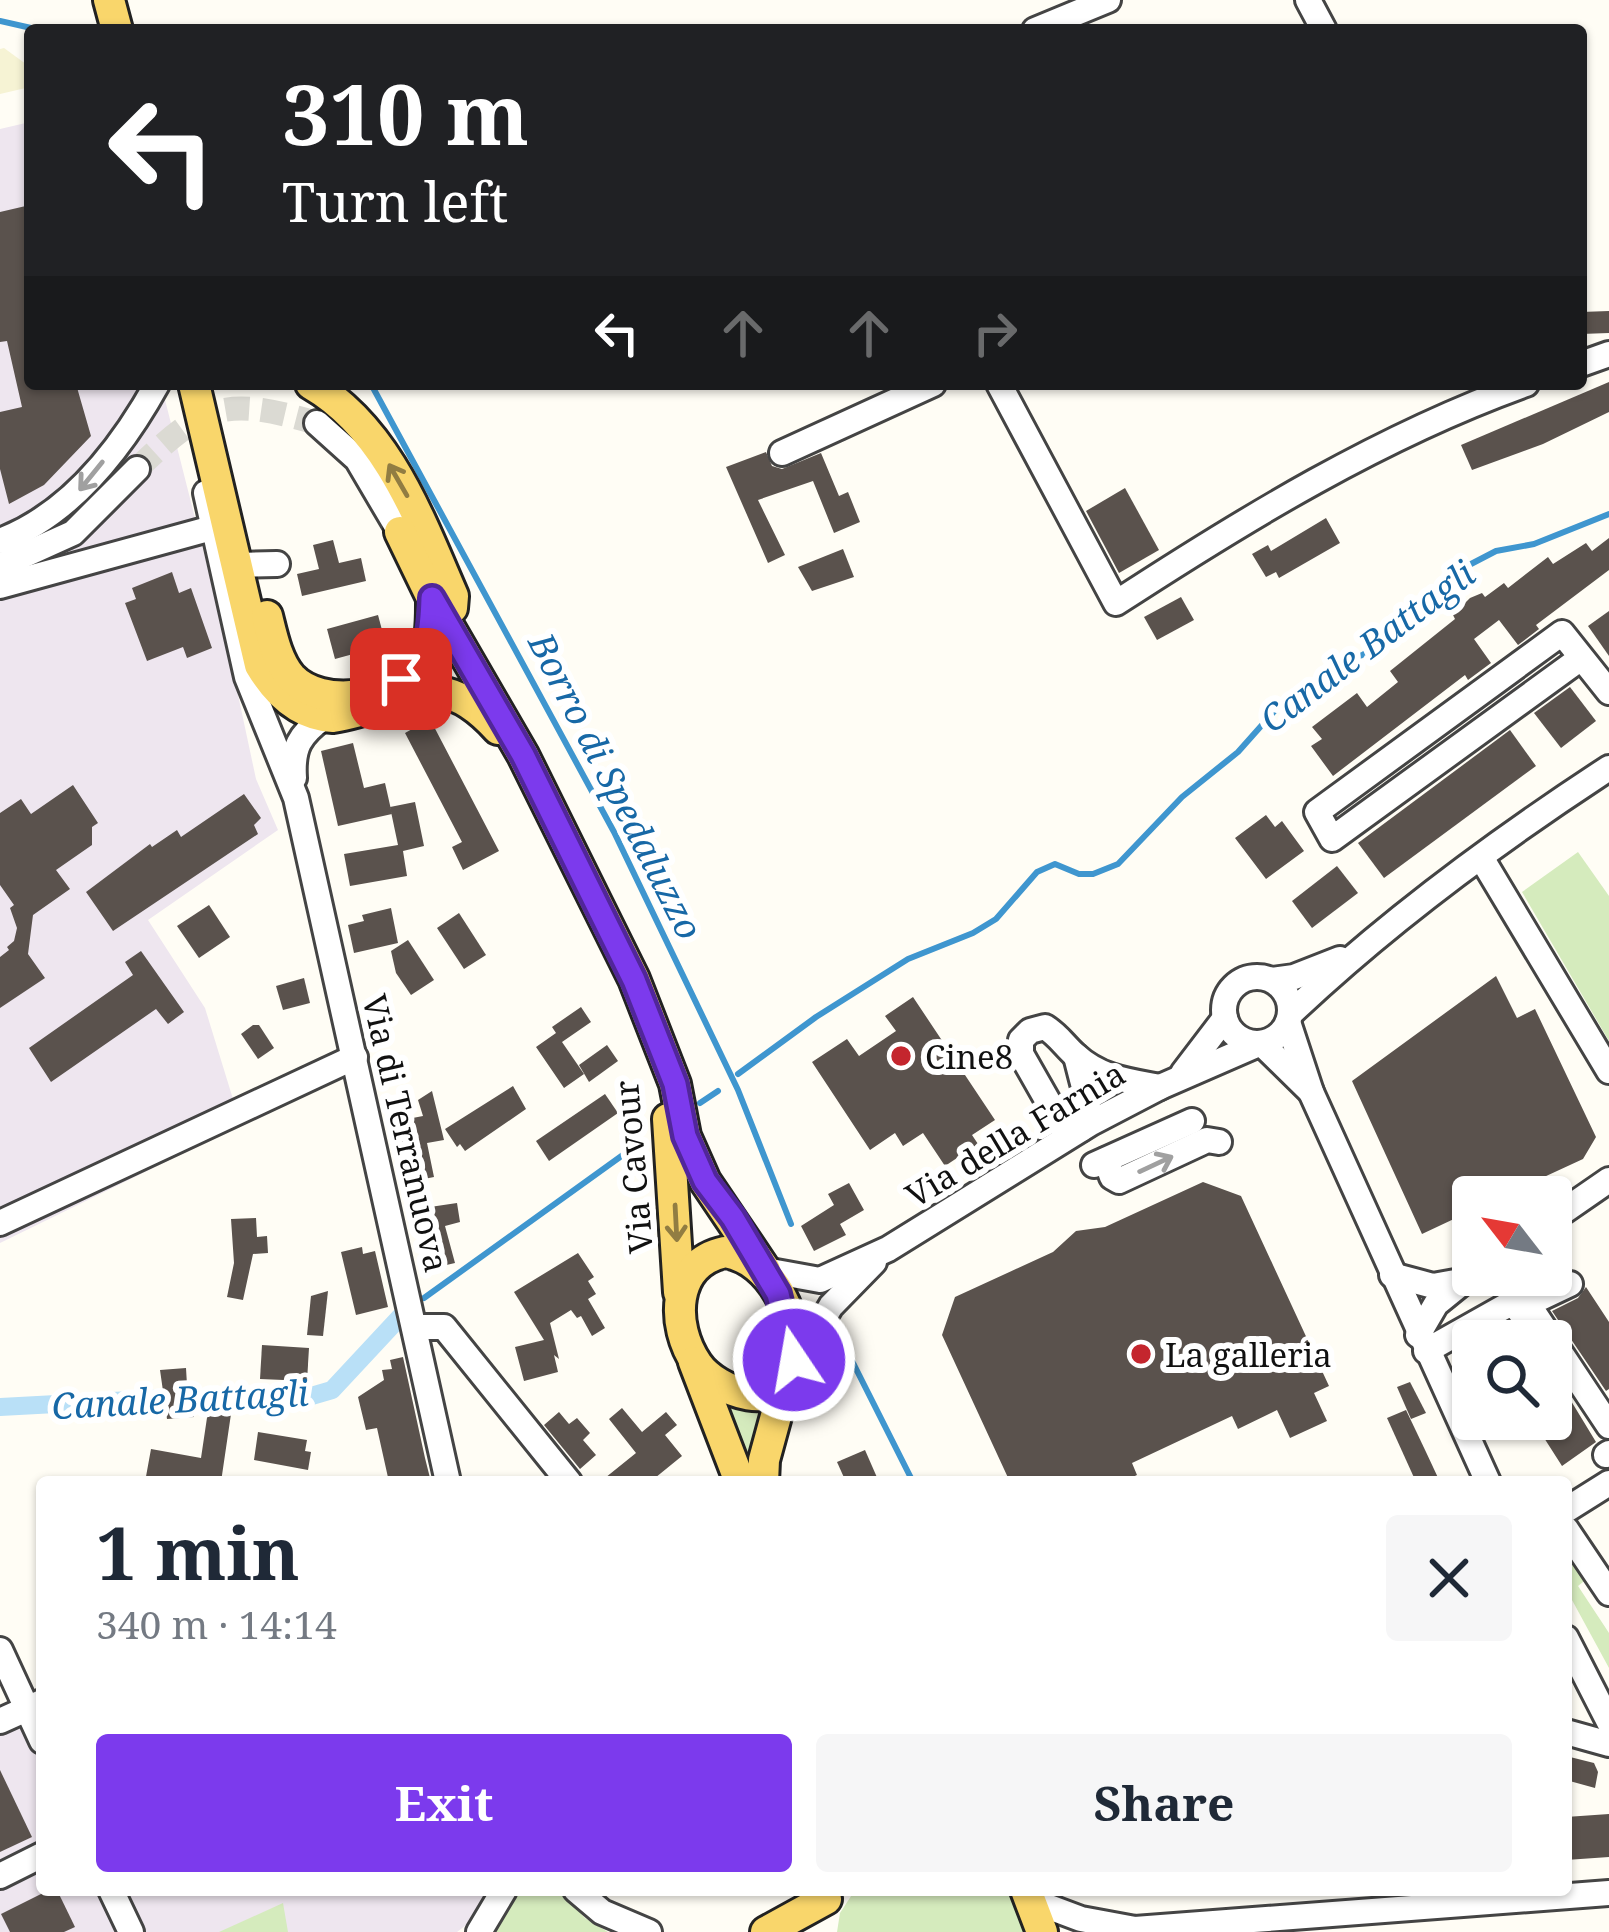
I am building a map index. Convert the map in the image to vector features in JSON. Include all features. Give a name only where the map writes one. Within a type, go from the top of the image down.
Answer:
[{"type":"main road","points":[[195,390],[257,565],[260,665],[278,695],[324,717],[354,714],[433,690],[461,696],[481,710],[523,755]]},
{"type":"main road","points":[[212,390],[275,648],[291,676],[327,696],[352,696],[401,679],[420,663],[431,637],[432,598]]},
{"type":"main road","name":"Via Cavour","points":[[320,390],[344,406],[376,443],[416,512],[453,596],[452,626]]},
{"type":"main road","name":"Via Cavour","points":[[400,532],[432,598],[523,755],[653,1024],[675,1084],[685,1136],[705,1181],[778,1294],[794,1360],[763,1476]]},
{"type":"main road","name":"Via Cavour","points":[[653,1024],[668,1110],[680,1303],[690,1350],[738,1476]]},
{"type":"main road","name":"Via Cavour","points":[[680,1303],[682,1285],[711,1255],[735,1254],[765,1270]]},
{"type":"main road","points":[[690,1350],[704,1371],[736,1392],[758,1396],[788,1378]]},
{"type":"main road","points":[[766,1932],[826,1896]]},
{"type":"main road","points":[[816,1932],[828,1896]]},
{"type":"main road","points":[[1029,1896],[1042,1932]]},
{"type":"street","points":[[1050,24],[1108,0]]},
{"type":"street","points":[[0,541],[31,529],[70,501],[139,417],[154,390]]},
{"type":"street","name":"Via di Terranuova","points":[[194,390],[212,528],[247,677],[296,799]]},
{"type":"street","points":[[782,453],[920,390]]},
{"type":"street","points":[[1002,390],[1116,603],[1226,531],[1408,434],[1507,390]]},
{"type":"street","points":[[316,423],[357,458],[400,532]]},
{"type":"street","points":[[0,566],[73,533],[137,469]]},
{"type":"street","points":[[0,586],[212,528]]},
{"type":"street","points":[[1581,658],[1332,839],[1317,812],[1562,633],[1607,684]]},
{"type":"street","name":"Via di Terranuova","points":[[324,717],[299,736],[293,758],[296,799],[447,1476]]},
{"type":"street","name":"Via della Farnia","points":[[765,1270],[820,1280],[888,1249],[1071,1128],[1277,1036],[1289,1018],[1359,951],[1609,768]]},
{"type":"street","points":[[1481,859],[1609,1071]]},
{"type":"street","name":"Via della Farnia","points":[[1169,1083],[1225,1018],[1226,999],[1237,984],[1254,977],[1294,977],[1359,951]]},
{"type":"street","points":[[1272,980],[1287,994],[1289,1018],[1311,1092],[1422,1343],[1452,1396]]},
{"type":"street","points":[[1225,1018],[1243,1040],[1261,1043],[1311,1092]]},
{"type":"street","points":[[1076,1056],[1088,1103],[1071,1128],[1021,1054],[1022,1040],[1030,1030],[1045,1027],[1111,1079],[1169,1083]]},
{"type":"street","points":[[0,1223],[355,1058]]},
{"type":"street","points":[[1192,1120],[1100,1163],[1119,1181],[1207,1141],[1219,1142]]},
{"type":"street","points":[[1572,1206],[1609,1180]]},
{"type":"street","points":[[733,1218],[776,1256],[802,1268],[839,1271]]},
{"type":"street","name":"Via della Farnia","points":[[788,1378],[831,1306],[888,1249]]},
{"type":"street","points":[[1392,1274],[1433,1286],[1452,1281]]},
{"type":"street","points":[[1422,1343],[1436,1304],[1452,1290]]},
{"type":"street","points":[[1545,1296],[1528,1304],[1609,1426]]},
{"type":"street","points":[[1474,1320],[1514,1302],[1526,1320]]},
{"type":"street","points":[[416,1327],[444,1327],[563,1476]]},
{"type":"street","points":[[1422,1343],[1452,1330]]},
{"type":"street","points":[[1574,1397],[1608,1453]]},
{"type":"street","points":[[1473,1440],[1486,1476]]},
{"type":"street","points":[[1572,1506],[1609,1483]]},
{"type":"street","points":[[1572,1538],[1609,1593]]},
{"type":"street","points":[[0,1650],[34,1705],[0,1721]]},
{"type":"street","points":[[1572,1650],[1609,1722]]},
{"type":"street","points":[[1572,1734],[1609,1744]]},
{"type":"street","points":[[0,1857],[36,1841]]},
{"type":"street","points":[[0,1876],[36,1858]]},
{"type":"street","points":[[1572,1896],[1609,1893]]},
{"type":"street","points":[[115,1896],[131,1932]]},
{"type":"street","points":[[479,1932],[500,1896]]},
{"type":"street","points":[[583,1896],[602,1912],[649,1932]]},
{"type":"street","points":[[1031,1896],[1081,1919],[1132,1930],[1569,1896]]},
{"type":"street","points":[[1380,1910],[1407,1932]]},
{"type":"shaded area","points":[[0,49],[24,63],[24,88],[0,94]]},
{"type":"shaded area","points":[[24,123],[24,390],[163,390],[256,779],[278,830],[148,920],[205,1008],[241,1125],[0,1243],[0,129]]},
{"type":"shaded area","points":[[36,1694],[36,1896],[487,1896],[474,1919],[457,1932],[0,1932],[0,1711]]},
{"type":"green space","points":[[1578,852],[1609,896],[1609,1041],[1522,892]]},
{"type":"green space","points":[[725,1400],[764,1406],[750,1461],[744,1459]]},
{"type":"green space","points":[[1572,1559],[1588,1578],[1578,1586],[1609,1633],[1609,1668],[1572,1600]]},
{"type":"green space","points":[[511,1896],[565,1896],[585,1918],[608,1932],[491,1932]]},
{"type":"green space","points":[[851,1896],[1012,1896],[1027,1932],[837,1932],[840,1913]]},
{"type":"green space","points":[[283,1903],[288,1932],[219,1932]]},
{"type":"building","points":[[24,206],[24,390],[78,390],[91,436],[44,485],[9,504],[0,469],[0,412],[22,407],[7,341],[0,342],[0,212]]},
{"type":"building","points":[[1609,311],[1609,333],[1587,334],[1587,312]]},
{"type":"building","points":[[1609,382],[1609,412],[1543,444],[1472,470],[1461,445]]},
{"type":"building","points":[[766,452],[772,466],[782,469],[821,453],[839,496],[848,492],[860,522],[834,533],[813,481],[758,500],[785,555],[768,563],[726,467]]},
{"type":"building","points":[[1125,488],[1159,550],[1119,573],[1086,511]]},
{"type":"building","points":[[1326,518],[1340,543],[1279,578],[1276,572],[1266,577],[1252,554],[1268,545],[1271,551]]},
{"type":"building","points":[[1609,538],[1609,570],[1536,625],[1539,629],[1518,645],[1499,620],[1474,639],[1491,663],[1468,680],[1465,675],[1333,776],[1311,746],[1322,739],[1312,727],[1357,693],[1367,707],[1398,682],[1390,671],[1455,619],[1453,615],[1470,598],[1482,593],[1485,597],[1504,583],[1508,588],[1548,557],[1553,564],[1586,543],[1592,551]]},
{"type":"building","points":[[333,540],[339,563],[361,558],[366,581],[302,596],[297,574],[319,569],[313,545]]},
{"type":"building","points":[[843,549],[854,577],[812,591],[798,567]]},
{"type":"building","points":[[172,572],[179,593],[191,588],[212,648],[187,658],[183,647],[147,661],[125,603],[136,599],[132,588]]},
{"type":"building","points":[[1181,597],[1194,620],[1157,640],[1144,617]]},
{"type":"building","points":[[1609,611],[1609,656],[1588,626]]},
{"type":"building","points":[[378,615],[386,645],[335,659],[327,629]]},
{"type":"building","points":[[1570,687],[1596,721],[1561,748],[1534,713]]},
{"type":"building","points":[[430,719],[499,851],[463,870],[452,847],[462,842],[405,733]]},
{"type":"building","points":[[1510,730],[1536,766],[1384,878],[1358,843]]},
{"type":"building","points":[[353,743],[364,788],[385,783],[392,814],[338,826],[321,751]]},
{"type":"building","points":[[73,785],[98,823],[92,827],[92,845],[56,870],[70,889],[33,915],[28,954],[45,978],[0,1008],[0,957],[9,950],[17,928],[10,908],[14,905],[0,885],[0,813],[21,799],[31,814]]},
{"type":"building","points":[[244,794],[261,818],[254,825],[258,834],[113,931],[86,892],[150,844],[177,830],[181,837]]},
{"type":"building","points":[[415,802],[424,846],[403,851],[407,876],[350,886],[344,854],[398,845],[390,807]]},
{"type":"building","points":[[1266,815],[1275,827],[1282,821],[1304,851],[1266,879],[1235,838]]},
{"type":"building","points":[[1337,866],[1358,893],[1312,928],[1292,901]]},
{"type":"building","points":[[209,905],[230,937],[199,958],[177,926]]},
{"type":"building","points":[[391,908],[398,943],[354,953],[348,925],[364,921],[362,915]]},
{"type":"building","points":[[459,913],[486,955],[464,969],[437,928]]},
{"type":"building","points":[[408,940],[434,980],[411,995],[396,973],[391,951]]},
{"type":"building","points":[[141,951],[184,1012],[168,1024],[156,1009],[51,1082],[29,1048],[133,975],[125,962]]},
{"type":"building","points":[[1496,976],[1517,1018],[1535,1009],[1596,1137],[1583,1159],[1546,1176],[1452,1176],[1452,1220],[1422,1234],[1352,1081]]},
{"type":"building","points":[[304,978],[310,1003],[283,1010],[276,986]]},
{"type":"building","points":[[913,997],[995,1120],[972,1135],[978,1144],[945,1166],[923,1133],[903,1146],[895,1133],[870,1150],[812,1062],[847,1039],[859,1056],[896,1031],[885,1016]]},
{"type":"building","points":[[581,1007],[591,1022],[562,1042],[584,1074],[564,1088],[536,1047],[556,1033],[552,1027]]},
{"type":"building","points":[[259,1025],[274,1048],[258,1059],[241,1034]]},
{"type":"building","points":[[607,1045],[618,1061],[589,1082],[579,1065]]},
{"type":"building","points":[[513,1086],[526,1109],[465,1151],[460,1144],[457,1147],[445,1129]]},
{"type":"building","points":[[432,1091],[444,1140],[427,1143],[434,1177],[424,1179],[430,1207],[457,1203],[460,1222],[445,1226],[455,1263],[425,1270],[400,1161],[406,1160],[397,1121],[423,1116],[418,1100]]},
{"type":"building","points":[[605,1094],[618,1113],[549,1161],[536,1141]]},
{"type":"building","points":[[1203,1182],[1241,1196],[1329,1386],[1314,1393],[1327,1421],[1290,1438],[1277,1410],[1238,1429],[1232,1416],[1132,1463],[1135,1476],[1007,1476],[942,1335],[955,1297],[1053,1252],[1076,1231],[1105,1227]]},
{"type":"building","points":[[849,1183],[864,1210],[840,1224],[846,1235],[814,1251],[801,1226],[834,1205],[828,1194]]},
{"type":"building","points":[[256,1218],[257,1237],[267,1236],[268,1253],[253,1254],[243,1300],[227,1297],[234,1263],[231,1219]]},
{"type":"building","points":[[362,1247],[363,1254],[375,1251],[388,1307],[356,1315],[341,1252]]},
{"type":"building","points":[[578,1253],[594,1277],[588,1281],[596,1294],[588,1299],[605,1328],[592,1336],[581,1316],[577,1318],[571,1310],[550,1323],[558,1372],[524,1381],[515,1347],[544,1340],[514,1292]]},
{"type":"building","points":[[1586,1287],[1609,1322],[1606,1391],[1572,1341],[1572,1320],[1558,1320],[1552,1311],[1578,1298]]},
{"type":"building","points":[[328,1291],[323,1336],[307,1335],[311,1296]]},
{"type":"building","points":[[262,1345],[309,1348],[307,1381],[260,1379]]},
{"type":"building","points":[[403,1357],[430,1476],[388,1476],[377,1428],[366,1430],[358,1397],[384,1380],[382,1370],[392,1369],[390,1360]]},
{"type":"building","points":[[186,1368],[194,1417],[167,1419],[160,1370]]},
{"type":"building","points":[[1410,1382],[1426,1413],[1411,1419],[1397,1387]]},
{"type":"building","points":[[1572,1403],[1596,1442],[1562,1466],[1545,1440],[1572,1440]]},
{"type":"building","points":[[622,1408],[642,1432],[666,1412],[677,1425],[665,1435],[682,1456],[657,1476],[607,1476],[636,1453],[609,1419]]},
{"type":"building","points":[[1406,1410],[1437,1476],[1413,1476],[1387,1418]]},
{"type":"building","points":[[208,1411],[231,1414],[222,1476],[146,1476],[151,1449],[201,1458]]},
{"type":"building","points":[[559,1412],[569,1424],[577,1418],[590,1433],[583,1440],[596,1455],[580,1469],[544,1425]]},
{"type":"building","points":[[258,1432],[307,1440],[308,1470],[254,1460]]},
{"type":"building","points":[[865,1450],[876,1476],[843,1476],[837,1462]]},
{"type":"building","points":[[1572,1758],[1594,1763],[1598,1772],[1595,1788],[1572,1782]]},
{"type":"building","points":[[0,1770],[32,1837],[0,1852]]},
{"type":"building","points":[[1609,1814],[1609,1857],[1572,1860],[1572,1817]]},
{"type":"building","points":[[37,1896],[60,1896],[75,1927],[64,1932],[10,1932],[1,1914]]},
{"type":"waterway","name":"Borro di Spedaluzzo","points":[[0,21],[24,26]]},
{"type":"waterway","name":"Borro di Spedaluzzo","points":[[374,390],[614,832],[738,1090],[791,1224]]},
{"type":"waterway","name":"Canale Battagli","points":[[738,1074],[908,959],[996,919],[1037,872],[1055,864],[1093,874],[1118,864],[1182,797],[1238,752],[1287,697],[1380,645],[1471,564],[1496,551],[1534,544],[1609,514]]},
{"type":"waterway","name":"Canale Battagli","points":[[700,1103],[718,1091]]},
{"type":"waterway","name":"Canale Battagli","points":[[424,1298],[627,1152]]},
{"type":"waterway","name":"Canale Battagli","points":[[0,1407],[308,1397],[332,1390],[400,1317]]},
{"type":"waterway","name":"Borro di Spedaluzzo","points":[[839,1335],[910,1476]]},
{"type":"tunnel","points":[[137,469],[182,430],[219,411],[260,410],[317,423]]},
{"type":"place","name":"Cine8","points":[[901,1056]]},
{"type":"place","name":"La galleria","points":[[1141,1354]]},
{"type":"route","points":[[401,679],[420,663],[431,637],[432,598],[523,755],[634,980],[675,1084],[685,1136],[705,1181],[778,1294],[794,1360]]}]
